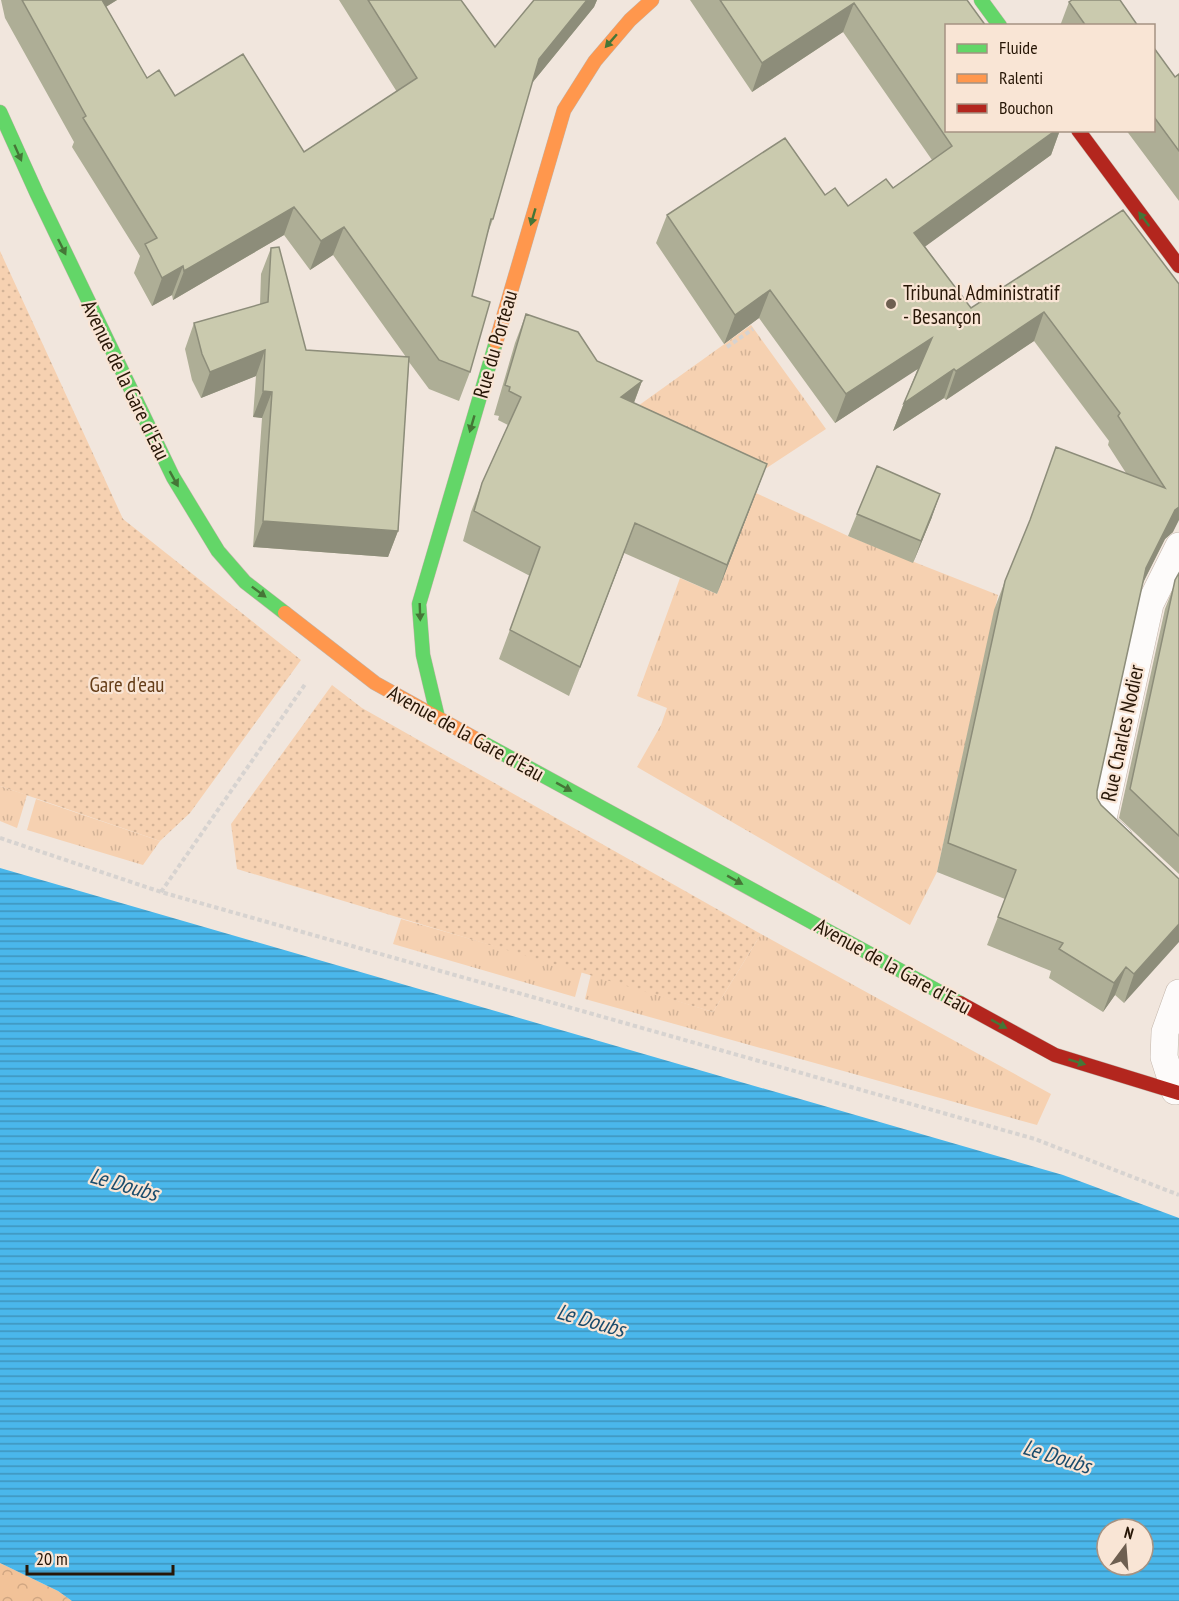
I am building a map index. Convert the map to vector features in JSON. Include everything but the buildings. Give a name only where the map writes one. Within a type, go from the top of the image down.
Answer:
[{"type":"main road","name":"Rue du Porteau","points":[[438,718],[423,656],[419,604],[564,110],[595,61],[630,20],[652,0]]},
{"type":"main road","points":[[981,0],[999,24]]},
{"type":"main road","name":"Avenue de la Gare d'Eau","points":[[0,112],[173,477],[218,551],[245,582],[375,683],[438,718],[1055,1055],[1177,1092]]},
{"type":"main road","points":[[1079,132],[1179,266]]},
{"type":"lane","name":"Rue Charles Nodier","points":[[1136,855],[1102,823],[1150,604],[1179,546]]},
{"type":"lane","points":[[1177,1092],[1164,1057],[1165,1032],[1179,993]]},
{"type":"path","points":[[727,347],[753,329]]},
{"type":"path","points":[[161,892],[307,683]]},
{"type":"path","points":[[0,838],[161,892],[1035,1139],[1179,1195]]},
{"type":"green space","name":"Gare d'eau","points":[[0,251],[123,519],[301,660],[190,813],[160,841],[0,786]]},
{"type":"green space","points":[[751,325],[826,429],[739,486],[610,426]]},
{"type":"green space","points":[[756,493],[848,536],[998,595],[937,872],[910,925],[637,767],[661,725],[667,708],[637,696],[680,578],[717,594]]},
{"type":"green space","points":[[332,685],[362,708],[761,934],[713,1012],[237,869],[231,824]]},
{"type":"green space","points":[[0,786],[27,795],[17,828],[0,821]]},
{"type":"green space","points":[[36,799],[160,841],[143,865],[27,830]]},
{"type":"green space","points":[[401,919],[582,971],[575,997],[393,944]]},
{"type":"green space","points":[[761,934],[1051,1094],[1037,1125],[585,999],[591,974],[713,1012]]},
{"type":"green space","points":[[0,1563],[58,1591],[72,1601],[0,1601]]},
{"type":"water","name":"Le Doubs","points":[[0,868],[1063,1175],[1179,1218],[1179,1601],[72,1601],[58,1591],[0,1563]]},
{"type":"traffic: fast","points":[[981,0],[999,24]]},
{"type":"traffic: fast","points":[[0,112],[173,477],[218,551],[245,582],[285,613]]},
{"type":"traffic: fast","points":[[438,718],[423,655],[419,604],[496,342]]},
{"type":"traffic: fast","points":[[476,739],[960,1003]]},
{"type":"traffic: slow","points":[[496,342],[564,110],[595,61],[630,20],[652,0]]},
{"type":"traffic: slow","points":[[285,613],[375,683],[476,739]]},
{"type":"traffic: jam","points":[[1079,132],[1179,266]]},
{"type":"traffic: jam","points":[[960,1003],[1055,1055],[1179,1093]]},
{"type":"place","name":"Tribunal Administratif - Besançon","points":[[891,304]]}]
